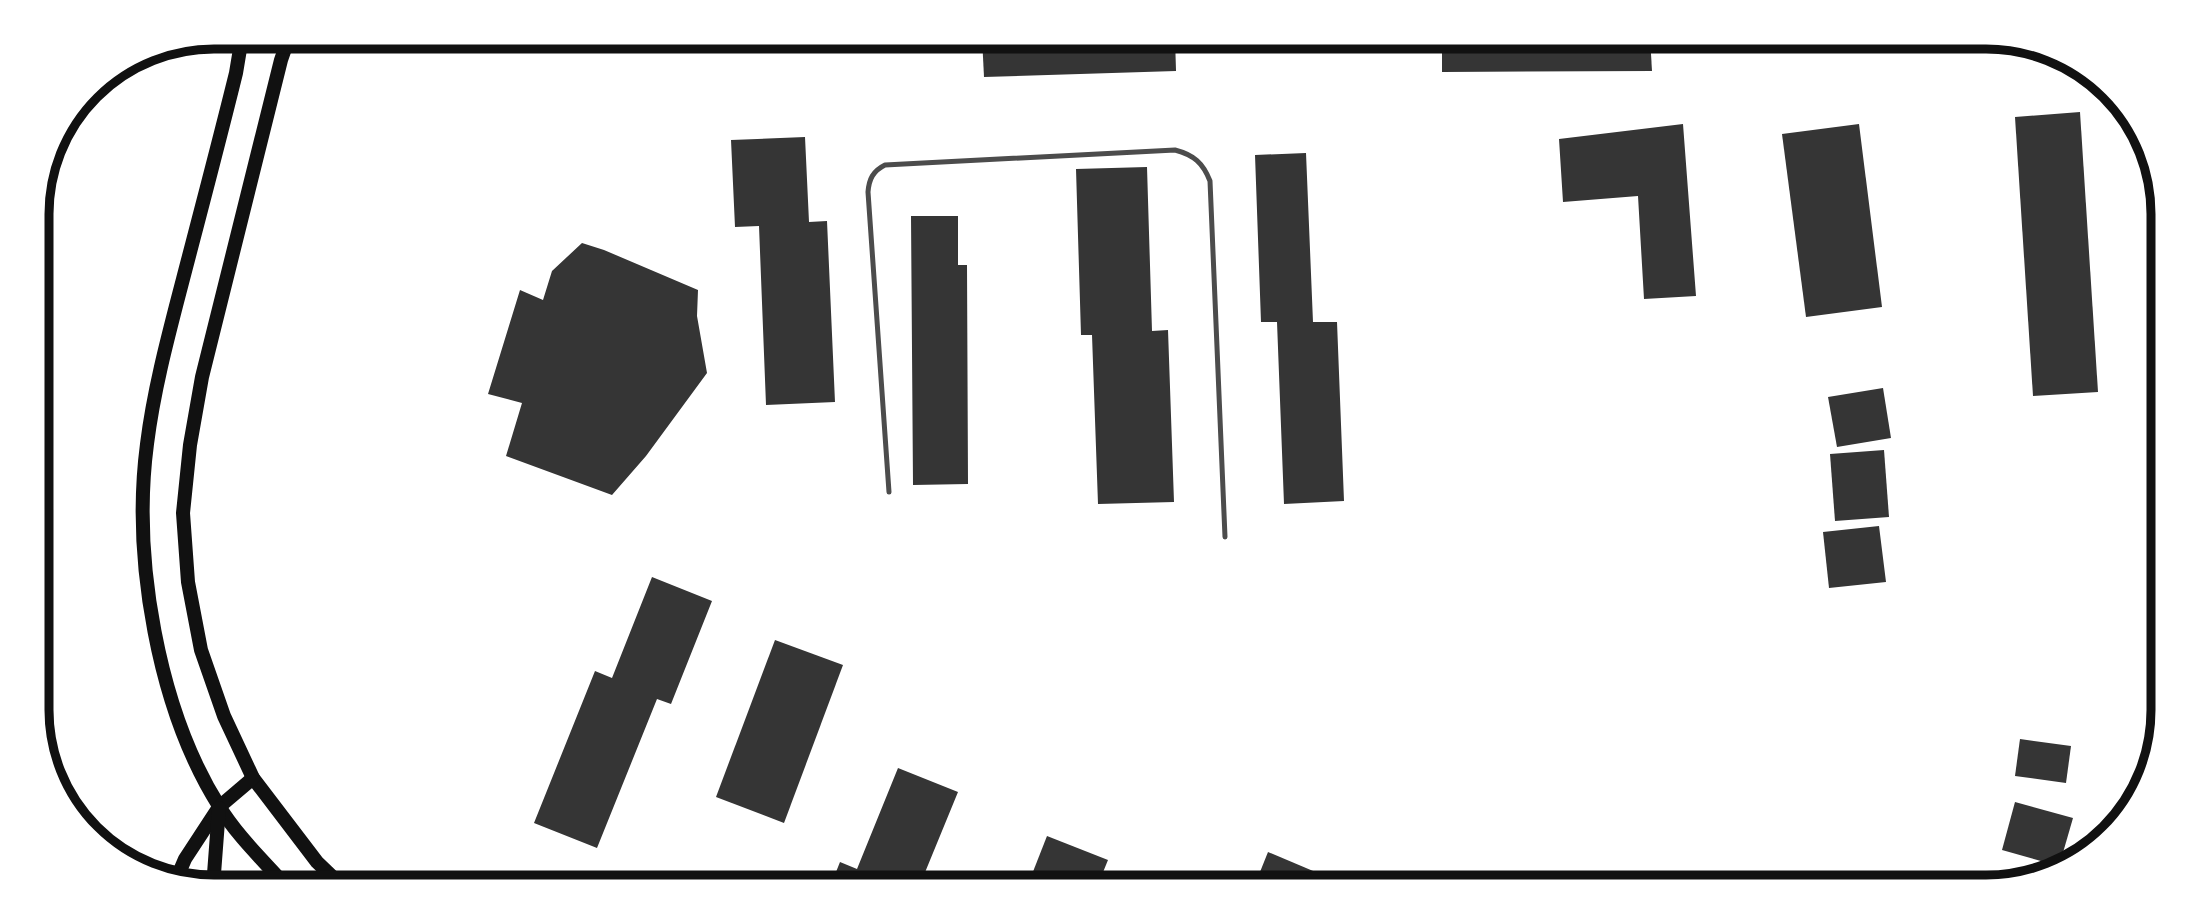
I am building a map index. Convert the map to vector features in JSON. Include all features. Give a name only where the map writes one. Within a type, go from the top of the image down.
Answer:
[{"type":"main road","points":[[240,49],[236,74],[159,370],[146,445],[142,521],[148,596],[162,670],[186,742],[219,807],[277,875]]},
{"type":"main road","points":[[285,49],[202,377],[190,445],[183,513],[188,582],[201,650],[223,716],[253,778],[317,862],[331,875]]},
{"type":"main road","points":[[180,871],[219,807],[253,778]]},
{"type":"main road","points":[[214,875],[219,807]]},
{"type":"lane","points":[[889,492],[868,192],[869,183],[877,169],[885,165],[1175,150],[1188,153],[1198,160],[1206,169],[1210,181],[1225,537]]},
{"type":"building","points":[[983,49],[1175,49],[1176,71],[984,77]]},
{"type":"building","points":[[1442,49],[1651,49],[1652,71],[1442,72]]},
{"type":"building","points":[[2080,112],[2098,392],[2033,396],[2015,117]]},
{"type":"building","points":[[1683,124],[1696,296],[1644,299],[1638,196],[1563,202],[1559,139]]},
{"type":"building","points":[[1859,124],[1882,307],[1806,317],[1782,134]]},
{"type":"building","points":[[805,137],[809,222],[827,221],[835,402],[766,405],[759,226],[735,227],[731,140]]},
{"type":"building","points":[[1306,153],[1313,322],[1337,322],[1344,501],[1284,504],[1277,322],[1261,322],[1255,155]]},
{"type":"building","points":[[1147,167],[1152,331],[1168,330],[1174,502],[1098,504],[1092,335],[1081,335],[1076,169]]},
{"type":"building","points":[[911,216],[958,216],[958,265],[967,265],[968,484],[913,485]]},
{"type":"building","points":[[582,243],[698,290],[697,316],[707,373],[646,456],[612,495],[506,456],[522,403],[488,394],[520,290],[543,300],[552,271]]},
{"type":"building","points":[[1883,388],[1891,438],[1837,447],[1828,397]]},
{"type":"building","points":[[1884,450],[1889,517],[1835,521],[1830,454]]},
{"type":"building","points":[[1879,526],[1886,582],[1829,588],[1823,532]]},
{"type":"building","points":[[652,577],[712,601],[671,704],[657,699],[597,848],[534,823],[595,671],[612,678]]},
{"type":"building","points":[[775,640],[843,665],[784,823],[716,797]]},
{"type":"building","points":[[2020,739],[2071,746],[2066,783],[2015,776]]},
{"type":"building","points":[[898,768],[958,792],[924,875],[835,875],[840,862],[857,869]]},
{"type":"building","points":[[2015,802],[2073,818],[2062,856],[2049,862],[2002,850]]},
{"type":"building","points":[[1047,836],[1108,860],[1102,875],[1032,875]]},
{"type":"building","points":[[1268,852],[1323,875],[1259,875]]}]
